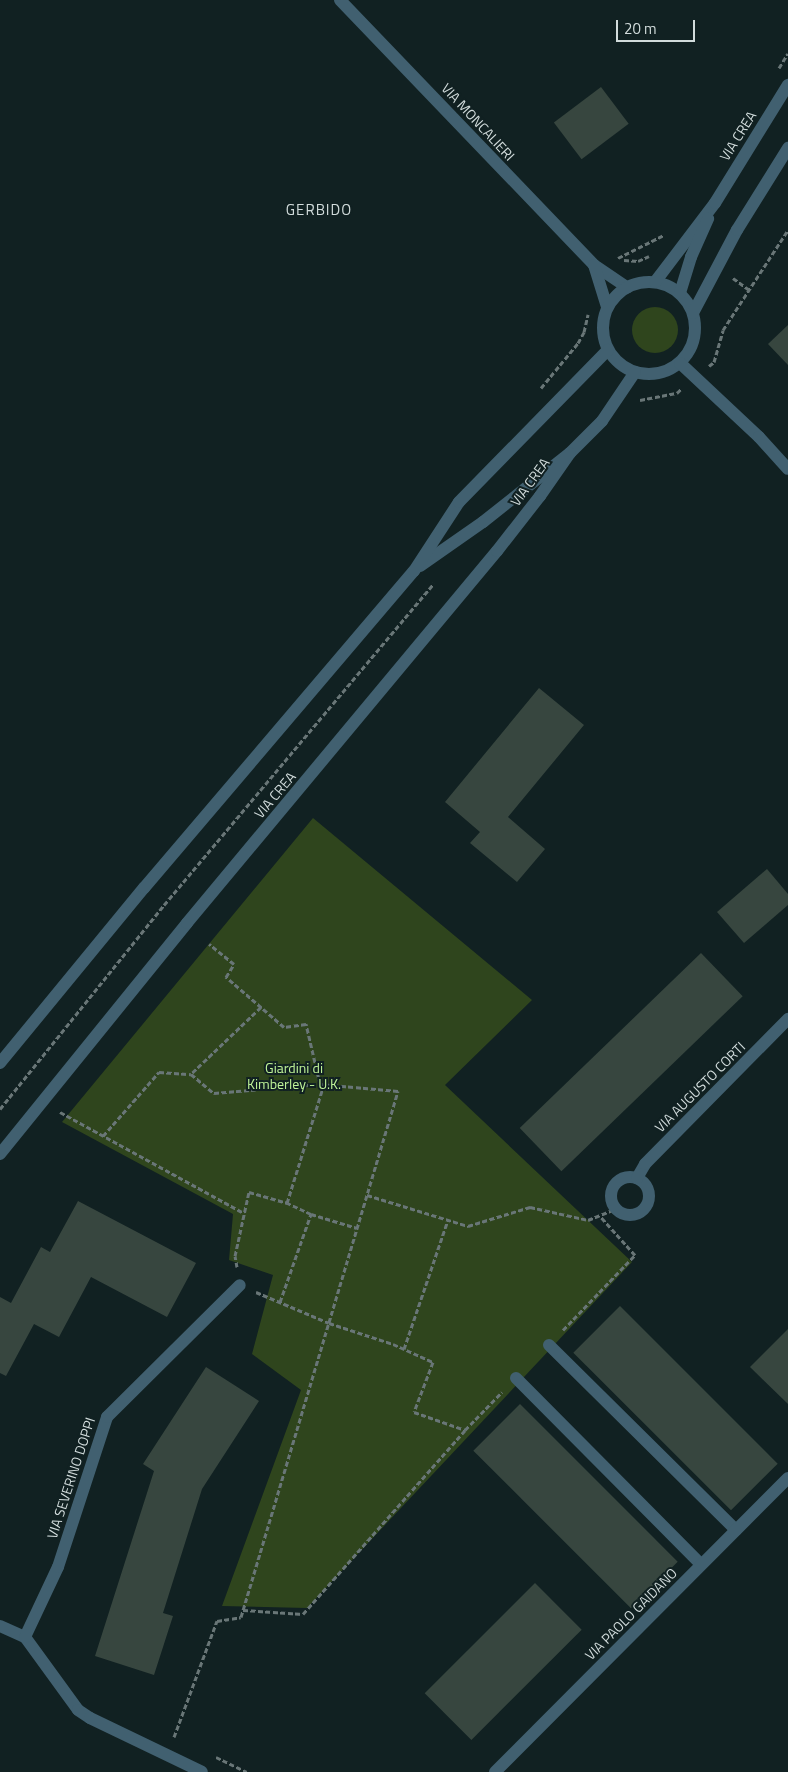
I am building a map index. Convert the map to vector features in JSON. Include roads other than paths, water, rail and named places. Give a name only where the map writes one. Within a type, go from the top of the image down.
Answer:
[{"type":"street","name":"VIA MONCALIERI","points":[[340,0],[594,266],[627,287]]},
{"type":"street","name":"VIA CREA","points":[[680,293],[691,257],[715,203],[788,85]]},
{"type":"street","points":[[693,313],[736,230],[788,148]]},
{"type":"street","name":"VIA CREA","points":[[654,282],[676,250],[715,203]]},
{"type":"street","name":"VIA MONCALIERI","points":[[594,266],[607,307]]},
{"type":"street","points":[[640,282],[654,282],[668,286],[680,293],[693,313],[696,327],[694,340],[688,353],[680,363],[666,372],[650,374],[635,372],[624,367],[608,350],[603,336],[603,321],[607,307],[616,295],[627,287],[640,282]]},
{"type":"street","name":"VIA CREA","points":[[0,1063],[150,880],[414,571],[459,502],[608,350]]},
{"type":"street","points":[[680,363],[759,437],[788,469]]},
{"type":"street","name":"VIA CREA","points":[[414,571],[483,522],[570,453],[602,421],[635,372]]},
{"type":"street","name":"VIA CREA","points":[[0,1154],[187,923],[498,551],[570,453]]},
{"type":"street","name":"VIA AUGUSTO CORTI","points":[[637,1178],[645,1164],[788,1019]]},
{"type":"street","points":[[624,1177],[637,1178],[642,1181],[649,1192],[649,1198],[644,1209],[633,1215],[627,1215],[615,1209],[611,1197],[614,1185],[624,1177]]},
{"type":"street","name":"VIA SEVERINO DOPPI","points":[[25,1637],[58,1568],[107,1417],[240,1285]]},
{"type":"street","points":[[549,1345],[736,1530]]},
{"type":"street","points":[[516,1378],[702,1564]]},
{"type":"street","name":"VIA PAOLO GAIDANO","points":[[495,1772],[788,1478]]},
{"type":"street","points":[[0,1626],[25,1637],[78,1710],[90,1718],[202,1772]]},
{"type":"district","name":"GERBIDO","points":[[319,210]]},
{"type":"park label","name":"Giardini di Kimberley - U.K.","points":[[294,1076]]}]
